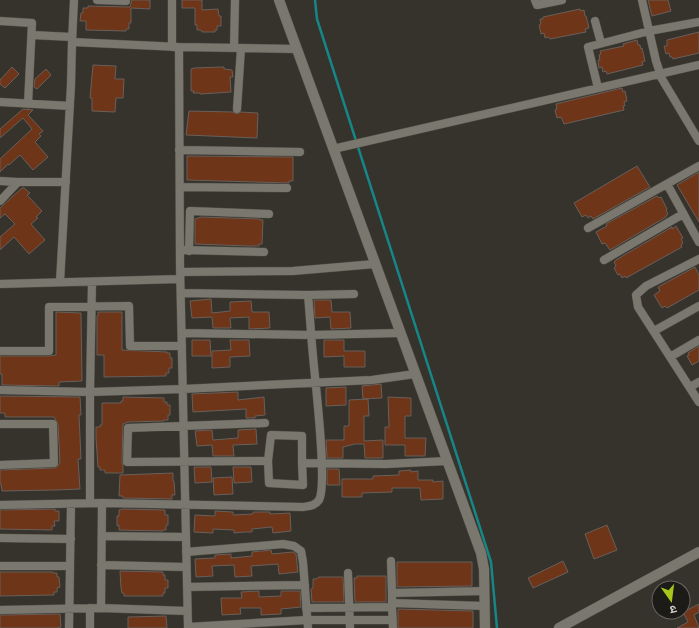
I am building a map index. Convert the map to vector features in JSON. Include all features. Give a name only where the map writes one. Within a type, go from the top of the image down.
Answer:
[{"type":"street","points":[[60,282],[70,106],[74,0]]},
{"type":"street","points":[[97,0],[126,0]]},
{"type":"street","points":[[172,0],[184,250]]},
{"type":"street","points":[[234,0],[238,48],[237,109]]},
{"type":"street","points":[[279,0],[481,553],[484,569],[485,628]]},
{"type":"street","points":[[535,0],[537,5],[562,0]]},
{"type":"street","points":[[642,0],[660,74],[699,141]]},
{"type":"street","points":[[0,21],[32,24],[28,104]]},
{"type":"street","points":[[595,21],[601,44]]},
{"type":"street","points":[[598,88],[588,47],[649,32],[699,22]]},
{"type":"street","points":[[32,35],[175,47],[297,49]]},
{"type":"street","points":[[333,148],[699,65]]},
{"type":"street","points":[[0,102],[70,106]]},
{"type":"street","points":[[179,150],[300,152]]},
{"type":"street","points":[[588,228],[699,166]]},
{"type":"street","points":[[0,181],[66,182]]},
{"type":"street","points":[[0,201],[18,182]]},
{"type":"street","points":[[667,184],[699,242]]},
{"type":"street","points":[[180,187],[286,188]]},
{"type":"street","points":[[269,214],[190,211],[180,275],[188,628],[307,624],[392,624],[391,561]]},
{"type":"street","points":[[604,260],[683,214]]},
{"type":"street","points":[[184,250],[264,252]]},
{"type":"street","points":[[699,258],[646,286],[636,295],[638,307],[699,402]]},
{"type":"street","points":[[0,284],[92,282],[180,275],[293,271],[375,264]]},
{"type":"street","points":[[90,503],[92,282]]},
{"type":"street","points":[[181,293],[308,295],[354,294]]},
{"type":"street","points":[[0,505],[102,503],[185,506],[312,506],[319,500],[321,492],[322,463],[308,295]]},
{"type":"street","points":[[0,351],[49,351],[49,307],[129,306],[130,346],[182,346]]},
{"type":"street","points":[[654,332],[699,306]]},
{"type":"street","points":[[182,333],[311,336],[400,333]]},
{"type":"street","points":[[670,357],[699,340]]},
{"type":"street","points":[[0,390],[90,392],[183,389],[372,380],[415,374]]},
{"type":"street","points":[[690,387],[699,382]]},
{"type":"street","points":[[265,423],[128,428],[127,462],[268,461]]},
{"type":"street","points":[[0,424],[53,424],[54,463],[0,464]]},
{"type":"street","points":[[271,435],[302,436],[303,485],[269,484],[268,461],[271,435]]},
{"type":"street","points":[[302,462],[386,464],[447,461]]},
{"type":"street","points":[[101,608],[102,503]]},
{"type":"street","points":[[68,628],[70,609],[71,504]]},
{"type":"street","points":[[102,536],[186,537]]},
{"type":"street","points":[[0,538],[71,539]]},
{"type":"street","points":[[186,552],[283,544],[294,546],[301,551],[305,585],[307,624]]},
{"type":"street","points":[[559,628],[699,552]]},
{"type":"street","points":[[101,565],[186,567]]},
{"type":"street","points":[[0,566],[70,566]]},
{"type":"street","points":[[348,573],[349,624]]},
{"type":"street","points":[[187,587],[305,585]]},
{"type":"street","points":[[392,593],[484,591]]},
{"type":"street","points":[[306,608],[392,605],[484,606]]},
{"type":"street","points":[[90,608],[90,628]]},
{"type":"street","points":[[0,610],[101,608],[187,611]]},
{"type":"building","points":[[132,0],[150,0],[150,9],[131,8],[131,23],[129,23],[129,29],[126,29],[126,31],[86,30],[86,21],[80,21],[83,8],[88,8],[88,6],[130,7]]},
{"type":"building","points":[[182,0],[202,0],[202,10],[218,9],[219,16],[221,16],[221,26],[217,26],[217,30],[215,30],[215,32],[202,32],[201,30],[197,30],[197,25],[195,25],[195,8],[182,8]]},
{"type":"building","points":[[648,0],[668,0],[671,11],[652,16]]},
{"type":"building","points":[[580,9],[581,11],[584,10],[586,16],[589,28],[585,29],[586,32],[550,39],[548,37],[545,38],[544,33],[541,34],[539,25],[541,24],[540,19],[543,19],[543,17]]},
{"type":"building","points":[[699,32],[699,53],[673,59],[670,57],[669,53],[666,54],[664,46],[667,46],[667,40]]},
{"type":"building","points":[[637,40],[638,45],[640,45],[641,49],[642,48],[645,61],[642,62],[643,65],[607,74],[606,71],[603,72],[602,67],[599,68],[598,60],[600,60],[600,51],[624,46],[623,44]]},
{"type":"building","points":[[93,65],[116,66],[115,79],[124,79],[123,98],[116,98],[115,112],[92,111],[92,98],[90,98]]},
{"type":"building","points":[[12,67],[19,74],[5,88],[0,84],[0,80]]},
{"type":"building","points":[[224,67],[224,69],[232,70],[233,77],[230,77],[231,92],[200,94],[193,93],[194,91],[191,91],[191,69]]},
{"type":"building","points":[[46,69],[51,75],[37,89],[34,87],[35,79]]},
{"type":"building","points":[[622,88],[623,92],[625,91],[627,101],[624,102],[624,110],[564,124],[561,117],[557,118],[555,110],[557,109],[556,104]]},
{"type":"building","points":[[23,109],[33,110],[28,115],[43,131],[39,134],[41,136],[35,142],[48,157],[33,170],[20,155],[0,172],[0,159],[32,129],[23,118],[0,138],[0,129]]},
{"type":"building","points":[[189,111],[233,112],[237,114],[241,112],[258,113],[257,138],[186,135]]},
{"type":"building","points":[[187,156],[293,157],[293,181],[289,181],[289,183],[187,180]]},
{"type":"building","points":[[637,166],[650,187],[593,219],[591,216],[588,218],[586,215],[582,217],[574,203]]},
{"type":"building","points":[[699,172],[699,222],[677,185]]},
{"type":"building","points":[[22,188],[30,193],[27,195],[42,211],[36,217],[38,218],[31,224],[45,240],[29,254],[14,237],[0,250],[0,237],[15,224],[5,214],[0,218],[0,208]]},
{"type":"building","points":[[657,196],[659,198],[661,197],[667,209],[668,214],[666,217],[610,250],[605,243],[602,244],[596,232],[607,226],[606,224]]},
{"type":"building","points":[[201,217],[263,220],[262,244],[259,244],[259,246],[249,246],[195,244],[195,219]]},
{"type":"building","points":[[676,226],[683,238],[681,239],[683,243],[681,245],[682,247],[626,278],[625,276],[622,278],[620,274],[618,275],[614,268],[616,266],[614,262],[616,260]]},
{"type":"building","points":[[695,267],[699,275],[699,290],[667,308],[665,306],[662,308],[654,295],[660,291],[658,287]]},
{"type":"building","points":[[211,299],[212,313],[230,311],[230,302],[251,301],[252,312],[269,312],[270,328],[249,329],[249,317],[230,318],[231,328],[213,328],[212,317],[192,318],[190,301]]},
{"type":"building","points":[[314,300],[331,300],[332,312],[350,312],[351,328],[331,329],[330,317],[315,318]]},
{"type":"building","points":[[56,312],[81,313],[82,381],[59,382],[59,386],[2,385],[2,374],[0,374],[0,356],[56,355]]},
{"type":"building","points":[[98,312],[122,312],[122,350],[170,353],[170,358],[172,358],[172,368],[169,368],[169,373],[166,373],[166,376],[104,377],[104,355],[97,355]]},
{"type":"building","points":[[192,340],[210,340],[211,356],[192,356]]},
{"type":"building","points":[[230,340],[249,340],[250,356],[230,357],[230,367],[212,368],[212,351],[231,350]]},
{"type":"building","points":[[324,340],[344,340],[344,351],[365,351],[365,367],[344,367],[344,356],[324,357]]},
{"type":"building","points":[[699,346],[699,361],[692,365],[687,356],[689,355],[688,353]]},
{"type":"building","points":[[381,384],[382,398],[363,399],[362,386]]},
{"type":"building","points":[[346,387],[346,405],[326,406],[326,388]]},
{"type":"building","points":[[238,392],[238,400],[264,397],[265,415],[255,416],[255,418],[246,418],[246,409],[193,412],[192,394]]},
{"type":"building","points":[[0,396],[80,397],[81,415],[79,415],[81,459],[78,459],[80,489],[2,491],[0,484],[0,470],[54,468],[60,463],[58,424],[54,417],[5,417],[5,413],[0,413]]},
{"type":"building","points":[[123,397],[164,398],[164,402],[167,402],[167,405],[170,405],[170,415],[168,415],[168,420],[164,421],[128,422],[123,424],[123,473],[105,473],[105,470],[100,470],[100,467],[98,467],[96,427],[100,427],[100,425],[102,425],[102,403],[121,403],[121,401],[123,401]]},
{"type":"building","points":[[388,397],[411,398],[411,416],[405,416],[405,438],[426,438],[425,456],[405,456],[405,445],[385,445],[385,427],[389,427]]},
{"type":"building","points":[[368,399],[369,416],[364,416],[364,441],[383,440],[383,458],[365,458],[364,444],[355,444],[343,447],[343,458],[327,458],[326,440],[344,440],[344,426],[349,426],[349,400]]},
{"type":"building","points":[[256,429],[257,444],[233,445],[234,456],[213,456],[212,445],[197,446],[195,431],[212,430],[213,440],[238,438],[238,430]]},
{"type":"building","points":[[194,467],[211,467],[212,482],[195,483]]},
{"type":"building","points":[[233,467],[251,467],[252,482],[234,483]]},
{"type":"building","points":[[327,469],[339,469],[340,485],[327,485]]},
{"type":"building","points":[[411,470],[411,472],[418,471],[418,480],[433,480],[433,482],[443,481],[443,499],[421,500],[420,488],[392,488],[392,492],[362,493],[362,497],[342,497],[342,479],[373,479],[373,476],[399,475],[399,471]]},
{"type":"building","points":[[173,473],[175,495],[172,495],[172,499],[123,498],[123,496],[119,496],[120,475]]},
{"type":"building","points":[[232,477],[233,494],[214,495],[213,478]]},
{"type":"building","points":[[55,509],[55,511],[59,511],[59,521],[54,521],[55,526],[52,526],[52,530],[0,529],[0,510]]},
{"type":"building","points":[[119,510],[165,510],[165,515],[168,515],[168,525],[166,525],[166,530],[119,530],[119,525],[117,526],[117,516],[119,516]]},
{"type":"building","points":[[215,511],[233,512],[233,515],[253,514],[253,512],[270,512],[270,514],[290,513],[291,531],[273,533],[272,527],[252,529],[252,532],[234,533],[234,530],[213,529],[213,533],[194,532],[195,515],[215,516]]},
{"type":"building","points":[[607,525],[617,550],[594,559],[585,534]]},
{"type":"building","points":[[271,550],[272,554],[293,552],[296,554],[298,572],[279,574],[278,564],[251,566],[252,576],[235,577],[234,565],[212,566],[213,576],[196,577],[195,559],[215,558],[215,555],[231,554],[231,558],[252,556],[252,552]]},
{"type":"building","points":[[563,561],[568,572],[533,588],[528,578]]},
{"type":"building","points":[[397,562],[472,562],[472,586],[397,587]]},
{"type":"building","points":[[120,571],[163,572],[163,575],[165,575],[165,580],[168,580],[168,588],[165,588],[165,593],[163,593],[163,596],[124,596],[121,588]]},
{"type":"building","points":[[0,572],[57,573],[60,587],[57,588],[57,592],[54,592],[54,595],[0,596]]},
{"type":"building","points":[[357,576],[386,576],[386,602],[355,602],[354,578],[357,578]]},
{"type":"building","points":[[319,577],[343,577],[344,602],[312,602],[311,589],[313,588],[313,579]]},
{"type":"building","points":[[259,591],[259,597],[281,596],[281,591],[300,591],[301,607],[281,609],[281,614],[261,615],[261,608],[240,608],[241,614],[222,615],[221,598],[242,598],[241,592]]},
{"type":"building","points":[[699,604],[699,612],[694,615],[699,628],[677,628],[688,622],[687,620],[691,620],[691,608]]},
{"type":"building","points":[[398,609],[473,611],[473,628],[398,628]]},
{"type":"building","points":[[60,614],[61,627],[57,628],[0,628],[0,615]]},
{"type":"building","points":[[166,616],[167,628],[128,628],[128,617]]},
{"type":"waterway","points":[[315,0],[317,19],[491,562],[497,628]]}]
